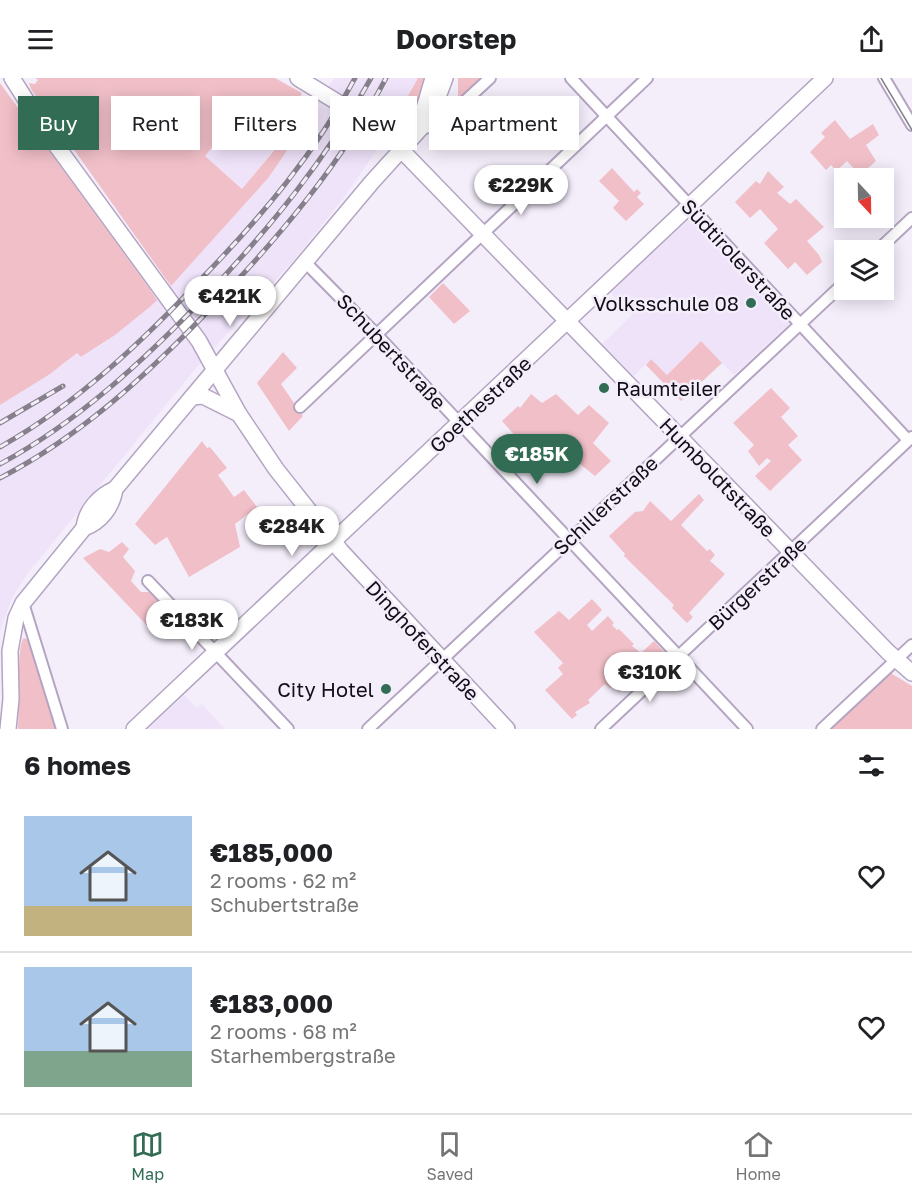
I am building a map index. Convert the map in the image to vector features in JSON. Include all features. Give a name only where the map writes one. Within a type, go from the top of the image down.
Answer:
[{"type":"main road","name":"Dinghoferstraße","points":[[12,78],[45,130],[199,341],[239,414],[276,469],[333,541],[507,729]]},
{"type":"main road","name":"Humboldtstraße","points":[[298,78],[319,83],[337,96]]},
{"type":"main road","points":[[417,123],[424,110],[433,78]]},
{"type":"main road","points":[[417,133],[436,105],[445,78]]},
{"type":"main road","name":"Goethestraße","points":[[134,729],[825,78]]},
{"type":"main road","points":[[417,118],[424,110]]},
{"type":"main road","points":[[8,729],[12,639],[23,603],[84,528],[85,516],[103,494],[115,489],[401,150]]},
{"type":"main road","name":"Humboldtstraße","points":[[409,150],[482,234],[896,660],[912,673]]},
{"type":"main road","points":[[192,397],[203,396],[239,414]]},
{"type":"street","points":[[422,128],[438,126],[490,78]]},
{"type":"street","name":"Südtirolerstraße","points":[[571,78],[800,325],[910,438]]},
{"type":"street","points":[[300,407],[647,78]]},
{"type":"street","points":[[884,78],[912,125]]},
{"type":"street","points":[[889,240],[912,218]]},
{"type":"street","name":"Schubertstraße","points":[[306,263],[376,334],[747,729]]},
{"type":"street","name":"Schillerstraße","points":[[368,729],[834,293]]},
{"type":"street","name":"Bürgerstraße","points":[[601,729],[910,438]]},
{"type":"street","points":[[148,581],[288,729]]},
{"type":"street","points":[[23,603],[62,729]]},
{"type":"street","points":[[822,729],[912,645]]},
{"type":"shaded area","points":[[35,78],[275,78],[302,93],[301,96],[212,96],[212,147],[205,156],[242,189],[274,150],[287,150],[269,177],[171,286],[74,150],[99,150],[99,96],[36,96],[29,83],[35,84],[38,80]]},
{"type":"shaded area","points":[[334,78],[418,78],[408,96],[330,96],[330,150],[377,150],[343,199],[294,260],[197,367],[28,573],[12,598],[0,631],[0,405],[61,366],[77,353],[81,357],[98,347],[151,306],[269,177],[287,150],[318,150],[318,102]]},
{"type":"shaded area","points":[[418,78],[428,78],[418,111],[417,96],[408,96]]},
{"type":"shaded area","points":[[458,78],[483,78],[460,96],[458,96]]},
{"type":"shaded area","points":[[0,83],[18,108],[18,150],[49,150],[157,300],[115,335],[81,357],[77,353],[50,374],[0,405]]},
{"type":"shaded area","points":[[835,120],[850,139],[873,124],[879,135],[866,145],[876,161],[868,168],[854,168],[847,161],[839,168],[834,169],[831,165],[826,170],[810,152],[825,137],[821,133]]},
{"type":"shaded area","points":[[212,147],[212,150],[273,150],[243,189],[205,156]]},
{"type":"shaded area","points":[[612,168],[634,192],[637,189],[641,193],[637,197],[644,204],[626,221],[613,208],[619,201],[599,181]]},
{"type":"shaded area","points":[[768,171],[784,187],[777,193],[790,204],[796,199],[824,227],[807,241],[822,262],[807,275],[795,262],[788,269],[764,243],[778,229],[760,209],[750,218],[735,202],[756,181],[760,184]]},
{"type":"shaded area","points":[[690,218],[789,324],[734,375],[701,341],[667,375],[651,359],[634,376],[602,344],[632,315],[610,292]]},
{"type":"shaded area","points":[[443,283],[470,311],[454,324],[429,297]]},
{"type":"shaded area","points":[[701,341],[722,363],[681,401],[646,365],[651,359],[667,375]]},
{"type":"shaded area","points":[[283,352],[297,368],[281,384],[303,416],[289,431],[257,383]]},
{"type":"shaded area","points":[[771,388],[790,408],[781,417],[798,436],[788,445],[802,460],[770,491],[755,476],[771,461],[767,458],[759,466],[748,451],[754,445],[733,423]]},
{"type":"shaded area","points":[[531,394],[542,403],[556,394],[578,415],[589,405],[609,423],[593,443],[611,461],[595,476],[549,439],[538,461],[502,421],[518,406],[520,408]]},
{"type":"shaded area","points":[[202,441],[227,468],[218,475],[234,497],[244,490],[257,507],[235,524],[240,547],[189,577],[167,537],[155,545],[135,524]]},
{"type":"shaded area","points":[[699,494],[704,500],[681,525],[707,551],[710,549],[715,555],[710,561],[725,574],[689,613],[693,617],[687,623],[672,608],[674,605],[624,556],[625,554],[609,536],[635,512],[643,511],[650,501],[671,521]]},
{"type":"shaded area","points":[[122,542],[129,549],[123,557],[135,571],[131,581],[141,592],[154,592],[175,614],[155,634],[83,558],[100,549],[109,552]]},
{"type":"shaded area","points":[[592,599],[602,610],[587,625],[592,631],[608,616],[614,623],[612,625],[617,630],[619,629],[634,644],[632,646],[641,653],[654,641],[666,654],[640,679],[636,675],[619,692],[613,685],[610,688],[605,684],[588,700],[590,703],[575,712],[577,715],[572,719],[545,690],[563,674],[558,668],[563,663],[534,632],[559,611],[569,620]]},
{"type":"shaded area","points":[[24,638],[30,641],[58,729],[18,729],[19,665]]},
{"type":"shaded area","points":[[889,672],[912,686],[912,729],[829,729]]},
{"type":"shaded area","points":[[184,695],[197,708],[202,704],[225,729],[148,729]]},
{"type":"tram line","points":[[881,78],[912,130]]},
{"type":"railway","points":[[0,447],[29,430],[83,391],[181,300],[247,230],[287,182],[323,132],[355,78]]},
{"type":"railway","points":[[0,464],[83,410],[157,345],[204,298],[295,193],[335,137],[371,78]]},
{"type":"railway","points":[[0,478],[30,461],[87,422],[140,378],[214,305],[263,252],[330,169],[350,140],[386,78]]},
{"type":"railway","points":[[0,423],[63,386]]},
{"type":"place","name":"Volksschule 08","points":[[751,303]]},
{"type":"place","name":"Raumteiler","points":[[604,388]]},
{"type":"place","name":"City Hotel","points":[[386,689]]}]
